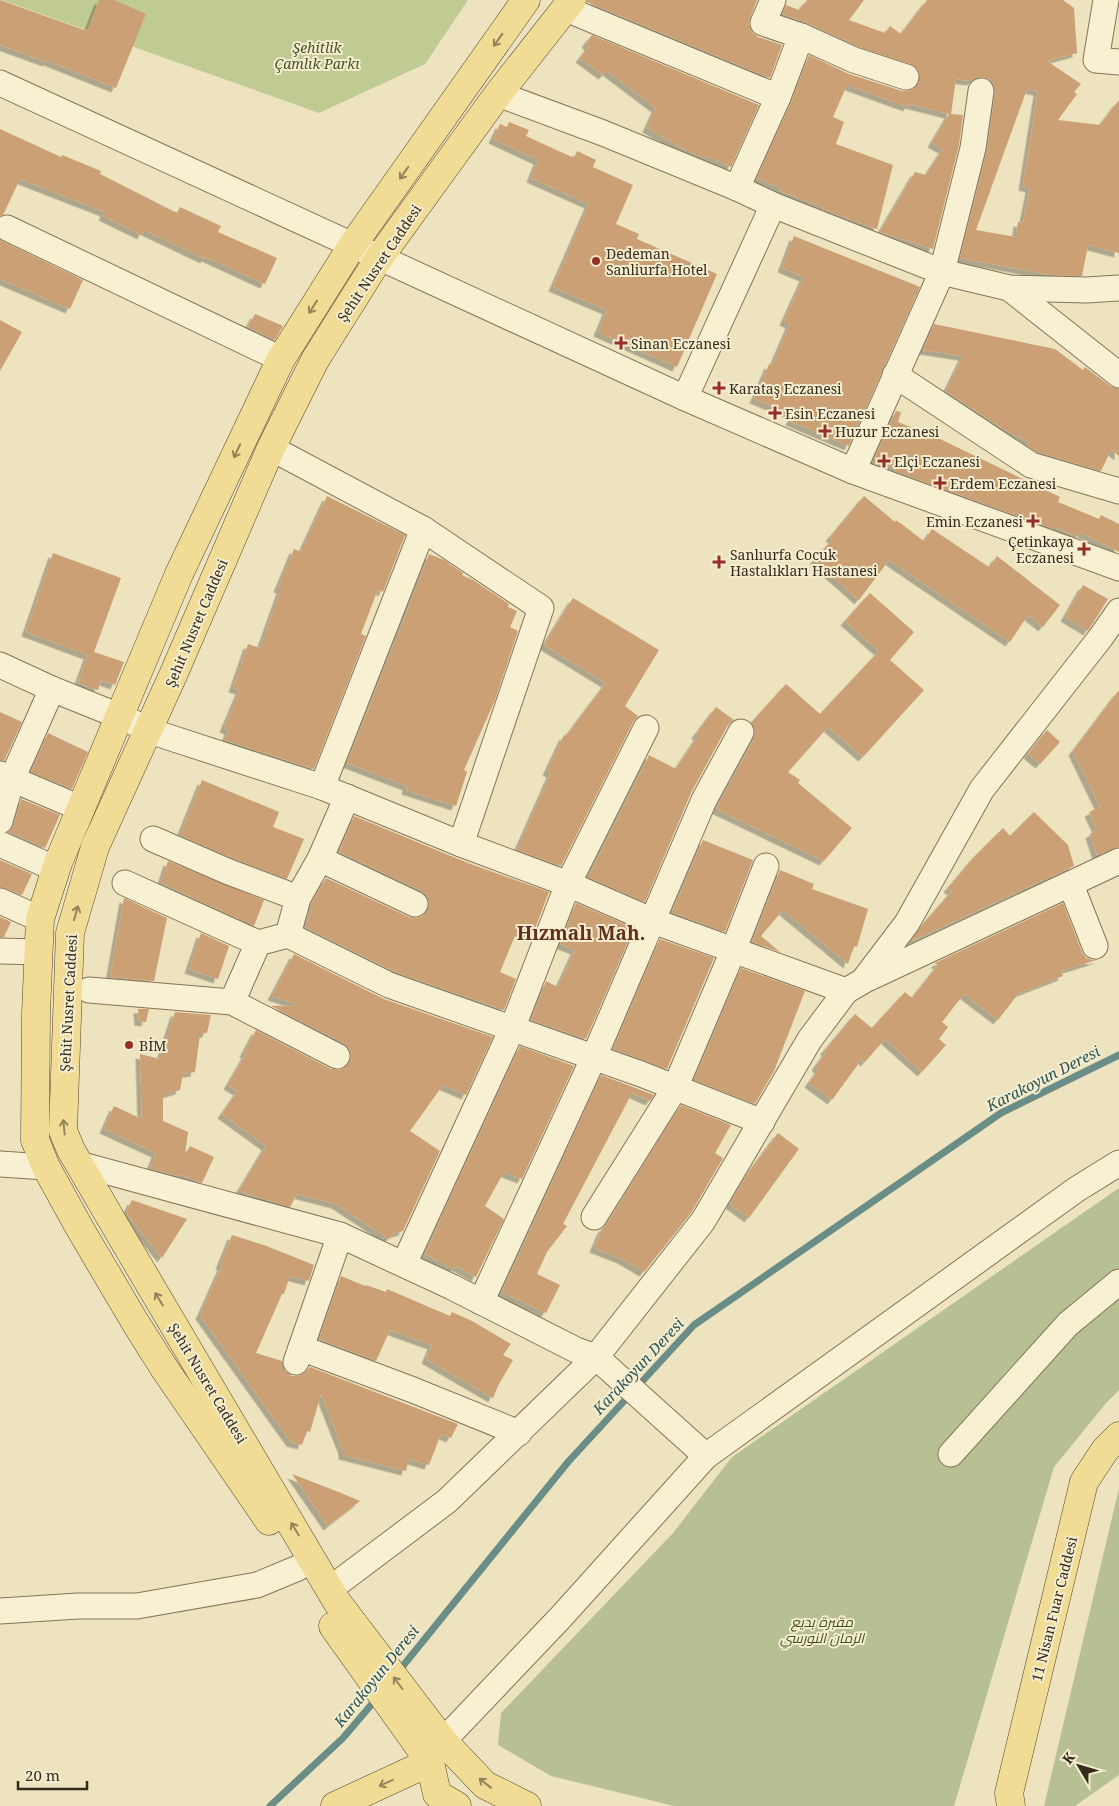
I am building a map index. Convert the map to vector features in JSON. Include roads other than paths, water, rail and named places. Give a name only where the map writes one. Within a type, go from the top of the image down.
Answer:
[{"type":"main road","name":"Şehit Nusret Caddesi","points":[[333,1605],[298,1568],[257,1501],[154,1352],[79,1227],[46,1167],[35,1140],[36,1013],[40,919],[56,869],[80,808],[179,574],[281,358],[352,246],[526,0]]},
{"type":"main road","name":"Şehit Nusret Caddesi","points":[[528,1806],[485,1785],[429,1742],[333,1605],[79,1164],[63,1131],[70,933],[95,847],[149,730],[271,448],[315,360],[379,258],[498,94],[569,5]]},
{"type":"main road","name":"11 Nisan Fuar Caddesi","points":[[1006,1802],[1084,1482],[1105,1450],[1119,1436]]},
{"type":"main road","name":"Şehit Nusret Caddesi","points":[[429,1742],[437,1794],[457,1806]]},
{"type":"main road","points":[[335,1806],[429,1742]]},
{"type":"street","points":[[773,0],[763,23],[801,36],[854,60],[906,77]]},
{"type":"street","points":[[1106,0],[1096,60],[1119,62]]},
{"type":"street","points":[[569,5],[778,97]]},
{"type":"street","points":[[737,188],[778,97],[801,36]]},
{"type":"street","points":[[0,83],[685,398],[853,471],[1119,568]]},
{"type":"street","points":[[853,471],[942,272],[973,148],[981,91]]},
{"type":"street","points":[[498,94],[603,133],[737,188],[773,205],[942,272],[1009,288],[1088,290],[1119,288]]},
{"type":"street","points":[[685,398],[773,205]]},
{"type":"street","points":[[7,228],[281,358]]},
{"type":"street","points":[[1009,288],[1119,375]]},
{"type":"street","points":[[895,375],[1031,465],[1119,491]]},
{"type":"street","points":[[271,448],[423,529],[541,608],[461,844]]},
{"type":"street","points":[[322,787],[423,529]]},
{"type":"street","points":[[333,1605],[447,1502],[596,1358],[703,1221],[810,1039],[908,923],[982,789],[1110,642],[1119,610]]},
{"type":"street","points":[[0,664],[52,689],[149,730],[322,787],[461,844],[568,884],[653,921],[733,951],[855,986],[1119,861]]},
{"type":"street","points":[[0,820],[6,776],[52,689]]},
{"type":"street","points":[[404,1264],[512,1029],[568,884],[646,728]]},
{"type":"street","points":[[481,1302],[594,1057],[704,800],[741,732]]},
{"type":"street","points":[[6,776],[80,808]]},
{"type":"street","points":[[288,935],[298,898],[320,858],[347,797]]},
{"type":"street","points":[[153,840],[298,898]]},
{"type":"street","points":[[0,844],[56,869]]},
{"type":"street","points":[[320,858],[415,904]]},
{"type":"street","points":[[594,1217],[675,1088],[733,951],[766,866]]},
{"type":"street","points":[[125,883],[212,920],[258,943],[288,935],[388,985],[594,1057],[762,1122]]},
{"type":"street","points":[[1071,885],[1095,946]]},
{"type":"street","points":[[0,901],[40,919]]},
{"type":"street","points":[[232,1002],[258,943]]},
{"type":"street","points":[[0,951],[39,952]]},
{"type":"street","points":[[88,990],[232,1002],[337,1056]]},
{"type":"street","points":[[429,1742],[560,1618],[706,1456],[1077,1189],[1119,1163]]},
{"type":"street","points":[[0,1164],[46,1167]]},
{"type":"street","points":[[79,1164],[340,1235],[404,1264],[576,1350],[596,1358],[706,1456]]},
{"type":"street","points":[[340,1235],[299,1355],[413,1390],[518,1433]]},
{"type":"street","points":[[951,1454],[1068,1324],[1119,1282]]},
{"type":"street","points":[[0,1611],[78,1606],[137,1606],[257,1585],[298,1568]]},
{"type":"waterway","name":"Karakoyun Deresi","points":[[398,1672],[568,1462],[694,1325],[1001,1113],[1119,1055]]},
{"type":"waterway","name":"Karakoyun Deresi","points":[[270,1806],[343,1738],[377,1698]]},
{"type":"place","name":"Dedeman Sanliurfa Hotel","points":[[596,261]]},
{"type":"place","name":"Sinan Eczanesi","points":[[621,343]]},
{"type":"place","name":"Karataş Eczanesi","points":[[719,388]]},
{"type":"place","name":"Esin Eczanesi","points":[[775,413]]},
{"type":"place","name":"Huzur Eczanesi","points":[[825,431]]},
{"type":"place","name":"Elçi Eczanesi","points":[[884,461]]},
{"type":"place","name":"Erdem Eczanesi","points":[[940,483]]},
{"type":"place","name":"Emin Eczanesi","points":[[1033,521]]},
{"type":"place","name":"Çetinkaya Eczanesi","points":[[1084,549]]},
{"type":"place","name":"Sanlıurfa Cocuk Hastalıkları Hastanesi","points":[[719,562]]},
{"type":"place","name":"BİM","points":[[129,1045]]},
{"type":"district","name":"Hızmalı Mah.","points":[[581,933]]},
{"type":"park label","name":"Şehitlik Çamlık Parkı","points":[[317,56]]},
{"type":"park label","name":"مقبرة بديع الزمان النورسي","points":[[822,1629]]}]
